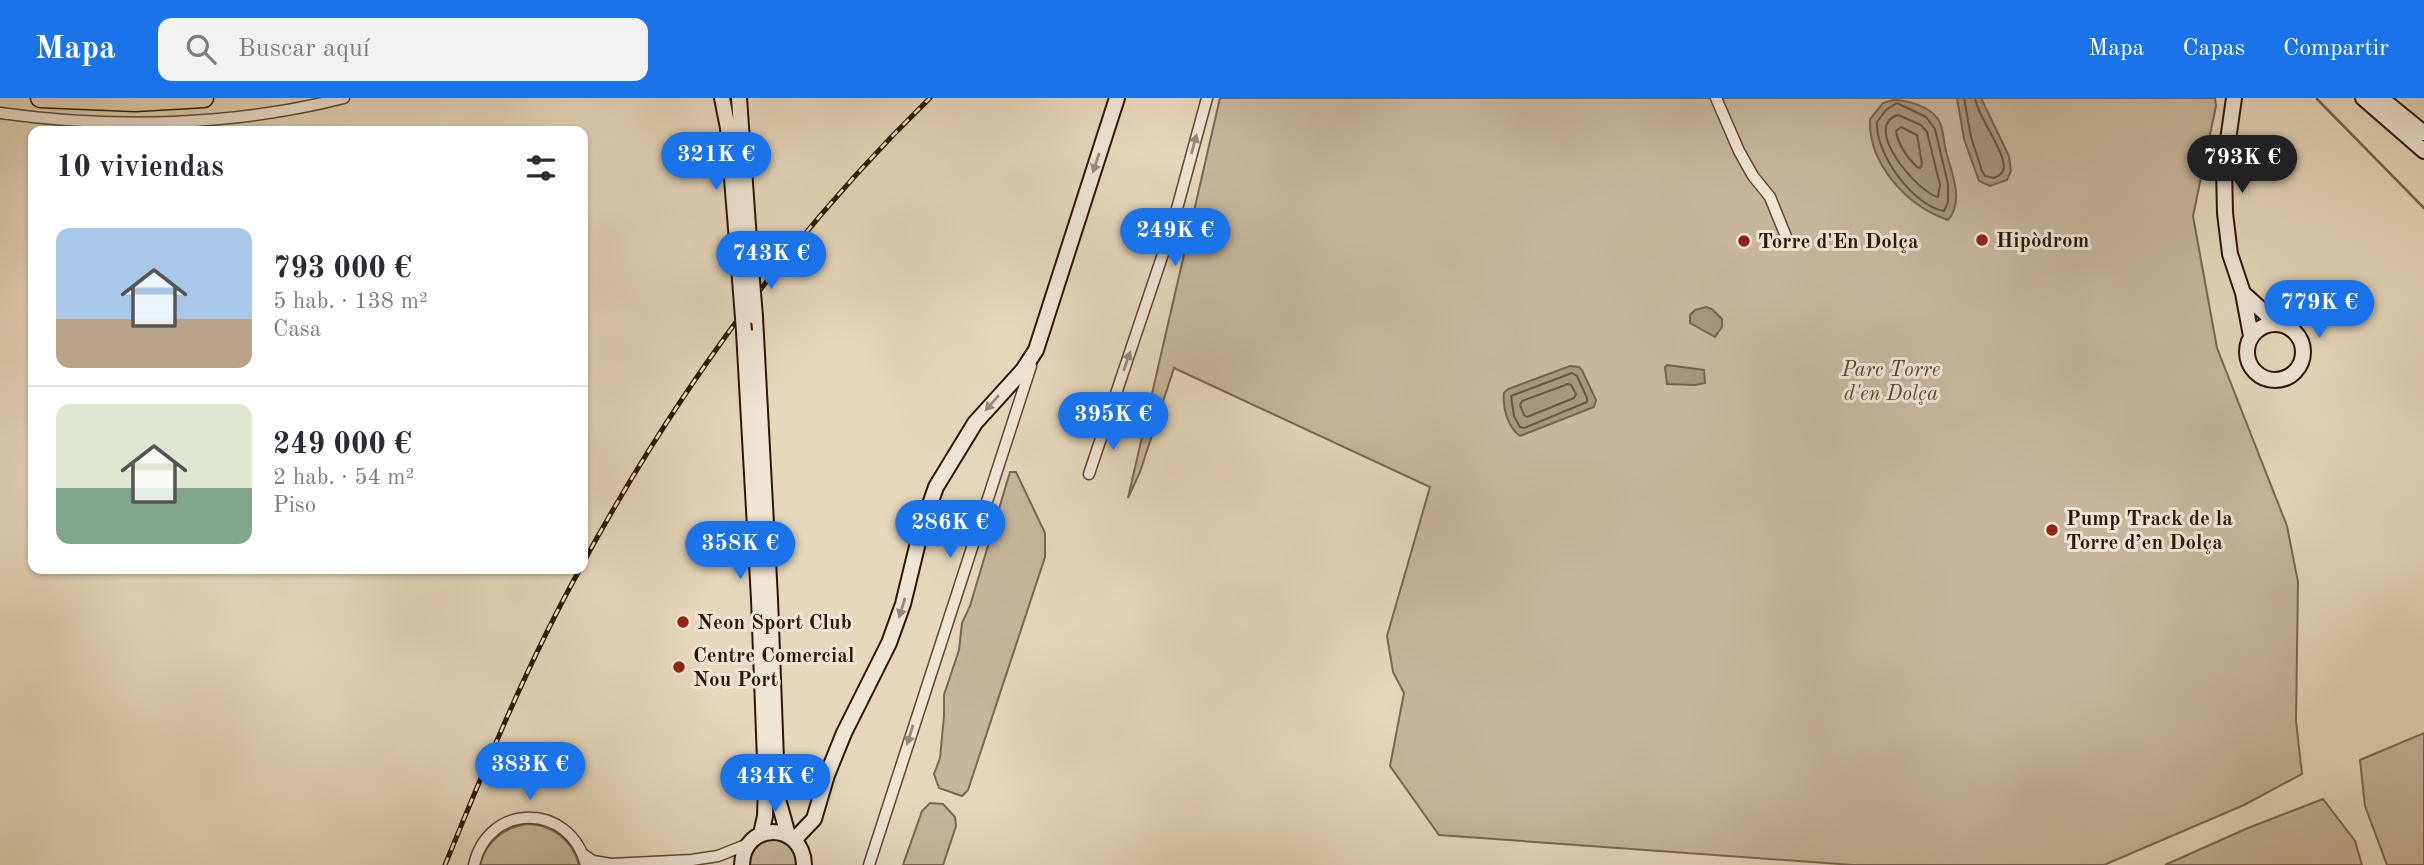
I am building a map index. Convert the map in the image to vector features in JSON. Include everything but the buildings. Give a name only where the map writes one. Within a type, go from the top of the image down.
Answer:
[{"type":"highway","points":[[40,98],[135,102],[204,98]]},
{"type":"street","points":[[0,113],[72,122],[143,123],[263,114],[344,98]]},
{"type":"street","points":[[722,98],[728,128],[744,331],[759,598],[766,787],[761,834]]},
{"type":"street","points":[[739,98],[755,317],[778,800],[791,838],[802,851],[804,865]]},
{"type":"street","points":[[869,865],[1117,98]]},
{"type":"street","points":[[1089,474],[1172,227],[1207,98]]},
{"type":"street","points":[[1716,98],[1733,140],[1753,176],[1770,197],[1787,239]]},
{"type":"street","points":[[2234,98],[2224,168],[2225,213],[2230,254],[2243,293],[2251,336],[2246,350],[2252,369],[2269,379],[2286,378],[2300,365],[2303,347],[2294,330],[2276,323],[2243,293]]},
{"type":"street","points":[[2362,98],[2424,151]]},
{"type":"street","points":[[2381,98],[2424,132]]},
{"type":"street","points":[[2251,336],[2265,325],[2276,323]]},
{"type":"street","points":[[791,838],[814,818],[839,745],[889,643],[904,604],[920,530],[936,487],[963,440],[993,401],[1023,370],[1036,350]]},
{"type":"street","points":[[474,865],[479,849],[494,830],[507,822],[522,818],[541,818],[559,825],[573,838],[584,860],[611,864],[718,856],[748,844],[761,834],[772,832],[791,838]]},
{"type":"street","points":[[742,865],[743,852],[748,844]]},
{"type":"green space","name":"Parc Torre d'en Dolça","points":[[1220,98],[2215,98],[2216,106],[2193,216],[2217,348],[2287,526],[2298,582],[2296,721],[2302,774],[2244,805],[2104,865],[1853,865],[1439,835],[1390,766],[1404,693],[1393,672],[1387,636],[1430,487],[1174,368],[1140,472],[1128,498]]},
{"type":"green space","points":[[1010,472],[1016,472],[1045,533],[1045,557],[968,790],[962,796],[939,788],[934,774],[940,758],[944,695],[959,650],[962,623],[970,606]]},
{"type":"green space","points":[[2424,733],[2424,865],[2387,865],[2365,806],[2360,760]]},
{"type":"green space","points":[[2323,799],[2355,841],[2362,865],[2165,865],[2248,828]]},
{"type":"green space","points":[[930,803],[943,804],[955,817],[956,826],[943,865],[903,865],[922,811]]},
{"type":"green space","points":[[528,824],[546,827],[560,835],[572,848],[579,865],[480,865],[491,842],[511,828]]},
{"type":"green space","points":[[771,839],[789,846],[797,865],[748,865],[755,848]]},
{"type":"water","points":[[1957,98],[1981,98],[2009,156],[2011,171],[2007,180],[1990,186],[1979,181],[1964,139]]},
{"type":"water","points":[[1893,100],[1923,107],[1934,114],[1940,123],[1956,195],[1956,204],[1948,220],[1918,205],[1905,194],[1883,167],[1876,152],[1870,119],[1883,103]]},
{"type":"water","points":[[1706,307],[1722,319],[1722,327],[1715,337],[1690,323],[1690,315],[1695,310]]},
{"type":"water","points":[[1667,365],[1704,370],[1705,383],[1667,384]]},
{"type":"water","points":[[1570,366],[1582,370],[1596,400],[1594,407],[1520,436],[1507,417],[1504,393],[1508,389]]},
{"type":"waterway","points":[[2317,99],[2424,208]]},
{"type":"railway","points":[[588,554],[657,438],[739,318],[830,204],[930,98]]},
{"type":"railway","points":[[445,865],[525,678],[577,574]]},
{"type":"place","name":"Hipòdrom","points":[[1982,240]]},
{"type":"place","name":"Torre d'En Dolça","points":[[1744,241]]},
{"type":"place","name":"Pump Track de la Torre d’en Dolça","points":[[2052,530]]},
{"type":"place","name":"Neon Sport Club","points":[[683,622]]},
{"type":"place","name":"Centre Comercial Nou Port","points":[[679,667]]}]
